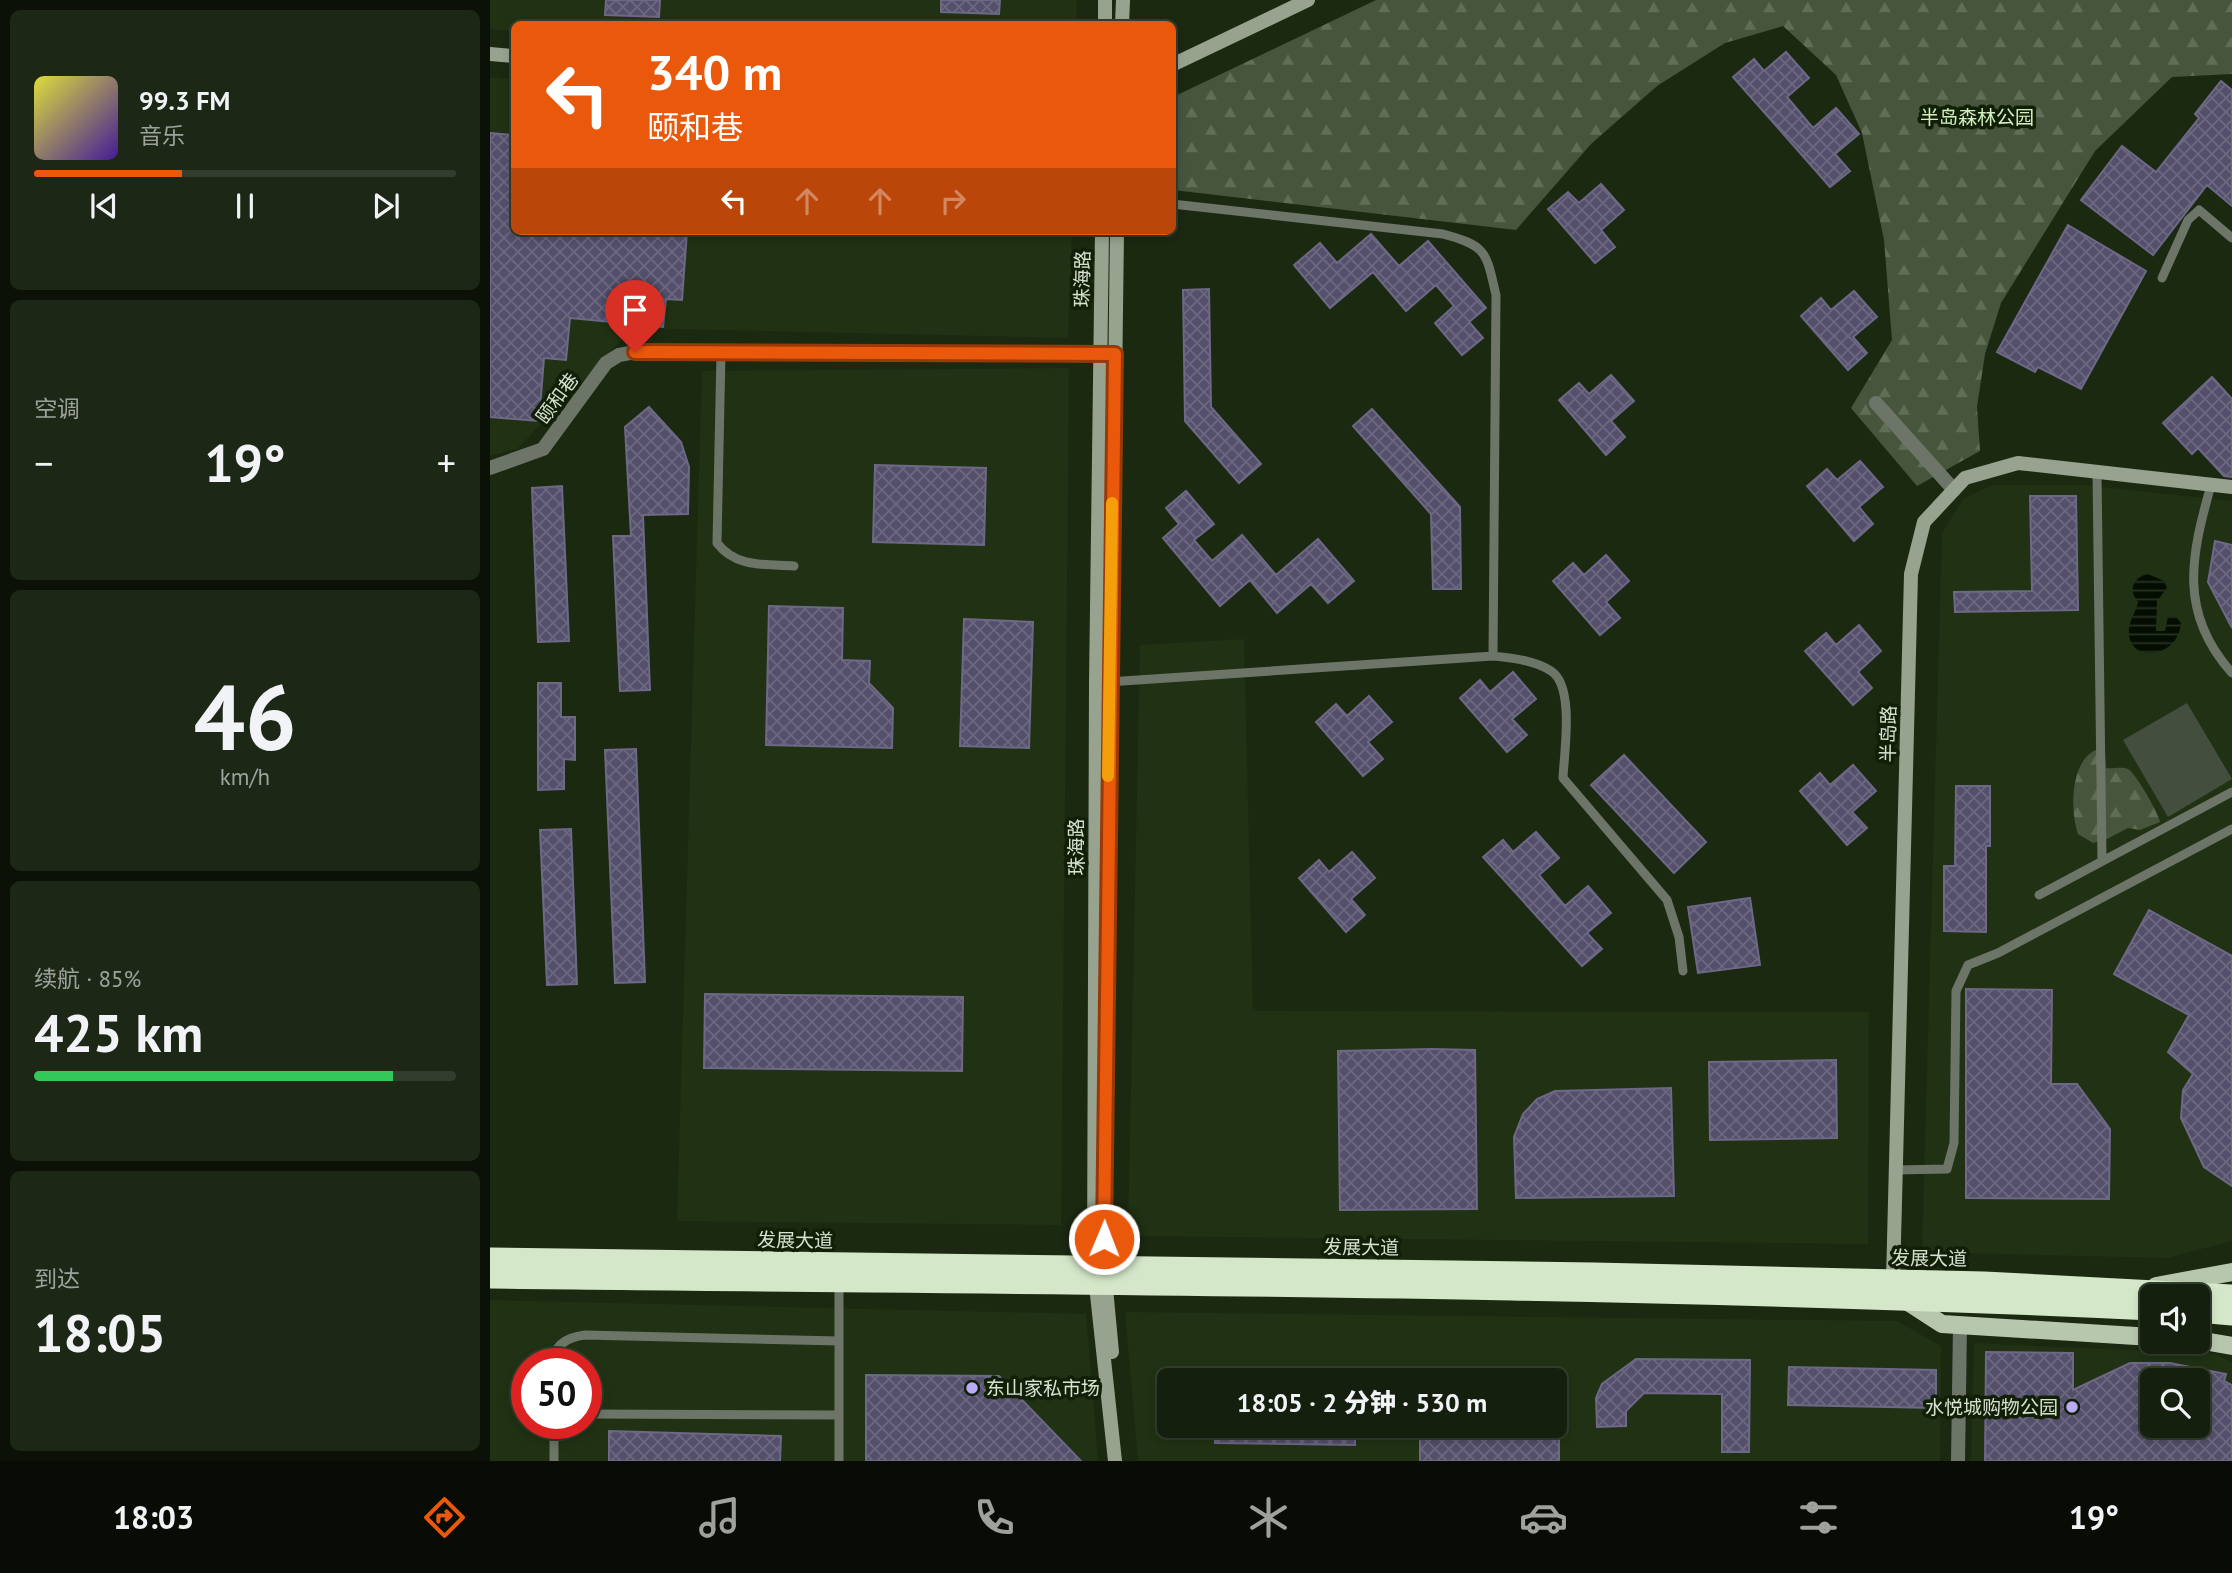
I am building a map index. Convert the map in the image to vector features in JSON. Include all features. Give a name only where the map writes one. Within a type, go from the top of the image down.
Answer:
[{"type":"highway","name":"发展大道","points":[[490,1258],[1905,1300],[2140,1310]]},
{"type":"highway","name":"发展大道","points":[[490,1278],[838,1283],[1100,1276],[1894,1280],[2232,1295]]},
{"type":"highway","points":[[2210,1313],[2232,1315]]},
{"type":"main road","points":[[1105,0],[1105,21]]},
{"type":"main road","points":[[1122,21],[1123,0]]},
{"type":"main road","points":[[1176,63],[1308,0]]},
{"type":"main road","points":[[490,54],[511,56]]},
{"type":"main road","name":"珠海路","points":[[1102,235],[1107,354],[1102,683],[1100,1276],[1115,1461]]},
{"type":"main road","name":"珠海路","points":[[1107,354],[1117,235]]},
{"type":"main road","name":"半岛路","points":[[1894,1280],[1911,574],[1924,522],[1965,478],[2018,463],[2232,487]]},
{"type":"main road","points":[[2138,1289],[2232,1272]]},
{"type":"main road","name":"珠海路","points":[[1100,1276],[1124,1461]]},
{"type":"main road","points":[[1905,1300],[1942,1324],[2140,1336]]},
{"type":"main road","points":[[2210,1342],[2232,1346]]},
{"type":"street","name":"颐和巷","points":[[490,468],[543,449],[607,363],[619,355],[635,352],[1107,354]]},
{"type":"street","points":[[1876,403],[1954,490]]},
{"type":"street","points":[[1958,1461],[1960,1325]]},
{"type":"lane","points":[[1176,204],[1443,234],[1472,242],[1487,258],[1496,295],[1493,656]]},
{"type":"lane","points":[[2162,278],[2188,220],[2199,210],[2232,238]]},
{"type":"lane","points":[[721,353],[717,543],[727,556],[747,563],[794,566]]},
{"type":"lane","points":[[2097,472],[2102,861]]},
{"type":"lane","points":[[2211,485],[2196,538],[2193,586],[2196,611],[2213,652],[2232,673]]},
{"type":"lane","points":[[1102,683],[1493,656],[1518,659],[1553,671],[1561,685],[1566,707],[1563,778],[1667,900],[1679,937],[1683,971]]},
{"type":"lane","points":[[2039,895],[2232,792]]},
{"type":"lane","points":[[1896,1170],[1947,1169],[1954,1143],[1956,991],[1968,965],[1998,953],[2232,830]]},
{"type":"lane","points":[[838,1283],[839,1461]]},
{"type":"lane","points":[[558,1348],[569,1337],[585,1335],[839,1341]]},
{"type":"lane","points":[[602,1414],[839,1415]]},
{"type":"lane","points":[[554,1439],[554,1461]]},
{"type":"shaded area","points":[[490,0],[1077,0],[1076,21],[511,21],[511,31],[490,29]]},
{"type":"shaded area","points":[[490,78],[511,79],[511,235],[1072,235],[1068,338],[633,328],[517,449],[490,456]]},
{"type":"shaded area","points":[[1069,368],[1061,1225],[677,1221],[702,371]]},
{"type":"shaded area","points":[[1992,485],[2083,485],[2232,501],[2232,1241],[2167,1258],[1922,1252],[1942,533],[1963,499]]},
{"type":"shaded area","points":[[2148,574],[2164,581],[2167,588],[2157,601],[2156,631],[2165,631],[2168,616],[2176,617],[2181,623],[2178,635],[2171,644],[2153,653],[2135,648],[2130,640],[2129,629],[2138,602],[2133,593],[2134,585],[2139,578]]},
{"type":"shaded area","points":[[1244,639],[1253,1011],[1869,1012],[1868,1244],[1128,1236],[1140,645]]},
{"type":"shaded area","points":[[2187,703],[2232,779],[2168,817],[2123,740]]},
{"type":"shaded area","points":[[490,1300],[1086,1314],[1098,1461],[490,1461]]},
{"type":"shaded area","points":[[1125,1312],[1897,1321],[1941,1346],[1940,1461],[1138,1461]]},
{"type":"shaded area","name":"水悦城购物公园","points":[[1974,1343],[2140,1351],[2140,1354],[2215,1354],[2232,1362],[2232,1461],[1971,1461]]},
{"type":"green space","name":"半岛森林公园","points":[[1376,0],[2232,0],[2232,74],[2172,77],[2095,151],[2001,303],[1985,354],[1977,407],[1980,451],[1917,486],[1851,408],[1892,340],[1884,240],[1862,133],[1836,75],[1783,26],[1725,43],[1657,86],[1591,144],[1516,230],[1176,190],[1176,96]]},
{"type":"green space","points":[[2096,750],[2105,751],[2106,768],[2123,768],[2131,772],[2160,822],[2140,830],[2128,828],[2093,843],[2078,834],[2074,813],[2074,787],[2081,765],[2087,756]]},
{"type":"building","points":[[606,0],[660,0],[659,17],[605,15]]},
{"type":"building","points":[[941,0],[1000,0],[999,14],[941,12]]},
{"type":"building","points":[[1786,52],[1809,78],[1787,97],[1813,128],[1836,108],[1859,134],[1835,154],[1850,171],[1830,187],[1733,77],[1754,59],[1764,71]]},
{"type":"building","points":[[2221,81],[2232,90],[2232,206],[2207,185],[2153,255],[2081,200],[2122,146],[2156,172],[2199,118],[2195,114]]},
{"type":"building","points":[[490,133],[511,135],[511,235],[687,235],[682,300],[666,299],[663,327],[570,318],[566,360],[544,358],[539,421],[490,417]]},
{"type":"building","points":[[1601,184],[1624,210],[1601,230],[1615,247],[1595,263],[1548,209],[1568,192],[1579,203]]},
{"type":"building","points":[[2068,225],[2146,271],[2081,389],[2038,367],[2035,372],[1997,352]]},
{"type":"building","points":[[1371,234],[1399,266],[1428,241],[1486,308],[1469,322],[1483,338],[1462,355],[1435,323],[1454,306],[1436,285],[1406,311],[1373,272],[1330,308],[1294,265],[1320,243],[1337,263]]},
{"type":"building","points":[[1209,289],[1211,407],[1261,464],[1239,483],[1185,421],[1183,290]]},
{"type":"building","points":[[1854,291],[1877,317],[1853,337],[1867,353],[1848,370],[1801,316],[1821,298],[1831,310]]},
{"type":"building","points":[[1611,375],[1634,401],[1611,421],[1625,437],[1606,455],[1559,400],[1579,383],[1589,394]]},
{"type":"building","points":[[2212,377],[2232,399],[2232,477],[2224,476],[2198,448],[2192,454],[2163,423]]},
{"type":"building","points":[[649,407],[681,442],[689,467],[688,514],[643,515],[650,690],[620,691],[613,536],[631,536],[625,427]]},
{"type":"building","points":[[1372,409],[1460,507],[1461,589],[1433,589],[1431,514],[1353,426]]},
{"type":"building","points":[[1860,461],[1883,487],[1859,507],[1873,524],[1854,541],[1807,486],[1827,469],[1837,480]]},
{"type":"building","points":[[875,465],[986,468],[984,545],[873,542]]},
{"type":"building","points":[[562,486],[569,641],[538,642],[532,488]]},
{"type":"building","points":[[1186,491],[1214,524],[1194,540],[1212,561],[1242,535],[1276,575],[1318,539],[1354,581],[1328,603],[1311,584],[1277,613],[1250,580],[1220,606],[1163,538],[1179,524],[1166,508]]},
{"type":"building","points":[[2030,496],[2076,496],[2078,610],[1955,612],[1954,592],[2032,591]]},
{"type":"building","points":[[2215,541],[2232,545],[2232,628],[2208,582]]},
{"type":"building","points":[[1606,555],[1629,581],[1606,602],[1620,618],[1600,635],[1553,581],[1573,563],[1584,575]]},
{"type":"building","points":[[769,606],[843,608],[842,660],[870,661],[869,683],[893,708],[892,748],[766,745]]},
{"type":"building","points":[[964,619],[1033,622],[1029,748],[960,746]]},
{"type":"building","points":[[1859,625],[1881,651],[1858,672],[1872,688],[1853,705],[1805,651],[1826,633],[1836,645]]},
{"type":"building","points":[[1513,672],[1536,699],[1512,719],[1527,735],[1507,752],[1460,698],[1480,680],[1490,692]]},
{"type":"building","points":[[538,683],[561,683],[561,717],[575,717],[575,760],[564,759],[564,789],[538,790]]},
{"type":"building","points":[[1369,696],[1392,722],[1368,742],[1383,759],[1363,776],[1316,722],[1336,704],[1347,716]]},
{"type":"building","points":[[636,749],[645,982],[615,983],[605,750]]},
{"type":"building","points":[[1624,755],[1706,842],[1674,873],[1591,785]]},
{"type":"building","points":[[1853,765],[1876,791],[1852,812],[1867,828],[1847,845],[1800,791],[1820,773],[1830,785]]},
{"type":"building","points":[[1956,786],[1990,786],[1990,846],[1986,846],[1986,932],[1944,931],[1944,866],[1955,866]]},
{"type":"building","points":[[571,829],[577,984],[547,985],[540,830]]},
{"type":"building","points":[[1536,832],[1559,858],[1539,875],[1565,906],[1588,886],[1611,913],[1587,933],[1602,949],[1582,966],[1483,857],[1503,840],[1513,852]]},
{"type":"building","points":[[1352,852],[1375,878],[1351,899],[1365,915],[1346,932],[1299,878],[1319,860],[1329,872]]},
{"type":"building","points":[[1750,898],[1760,965],[1698,973],[1688,907]]},
{"type":"building","points":[[2149,910],[2232,956],[2232,1186],[2204,1167],[2181,1118],[2183,1090],[2193,1074],[2168,1052],[2189,1015],[2114,974]]},
{"type":"building","points":[[1966,989],[2052,990],[2051,1084],[2077,1084],[2110,1129],[2109,1199],[1966,1198]]},
{"type":"building","points":[[705,994],[963,997],[962,1071],[704,1068]]},
{"type":"building","points":[[1475,1050],[1477,1209],[1340,1210],[1338,1051]]},
{"type":"building","points":[[1836,1060],[1837,1138],[1710,1140],[1709,1062]]},
{"type":"building","points":[[1671,1088],[1674,1196],[1516,1198],[1514,1137],[1523,1114],[1537,1099],[1555,1091]]},
{"type":"building","name":"水悦城购物公园","points":[[1986,1352],[2073,1353],[2073,1390],[2130,1363],[2170,1363],[2195,1368],[2140,1368],[2140,1438],[2210,1438],[2210,1371],[2226,1374],[2224,1381],[2232,1385],[2232,1461],[1985,1461]]},
{"type":"building","points":[[1636,1359],[1750,1360],[1749,1452],[1722,1452],[1722,1394],[1644,1393],[1626,1411],[1626,1426],[1597,1427],[1596,1398],[1602,1384]]},
{"type":"building","points":[[1789,1367],[1936,1370],[1936,1408],[1788,1405]]},
{"type":"building","points":[[866,1375],[999,1376],[1081,1461],[866,1461]]},
{"type":"building","points":[[609,1431],[781,1436],[780,1461],[609,1461]]},
{"type":"building","points":[[1215,1438],[1355,1438],[1355,1445],[1215,1443]]},
{"type":"building","points":[[1420,1438],[1559,1438],[1559,1461],[1420,1461]]},
{"type":"slow traffic","points":[[1108,776],[1112,503]]},
{"type":"place","name":"东山家私市场","points":[[972,1388]]},
{"type":"place","name":"水悦城购物公园","points":[[2072,1407]]},
{"type":"route","points":[[635,352],[1115,354],[1104,1239]]}]
